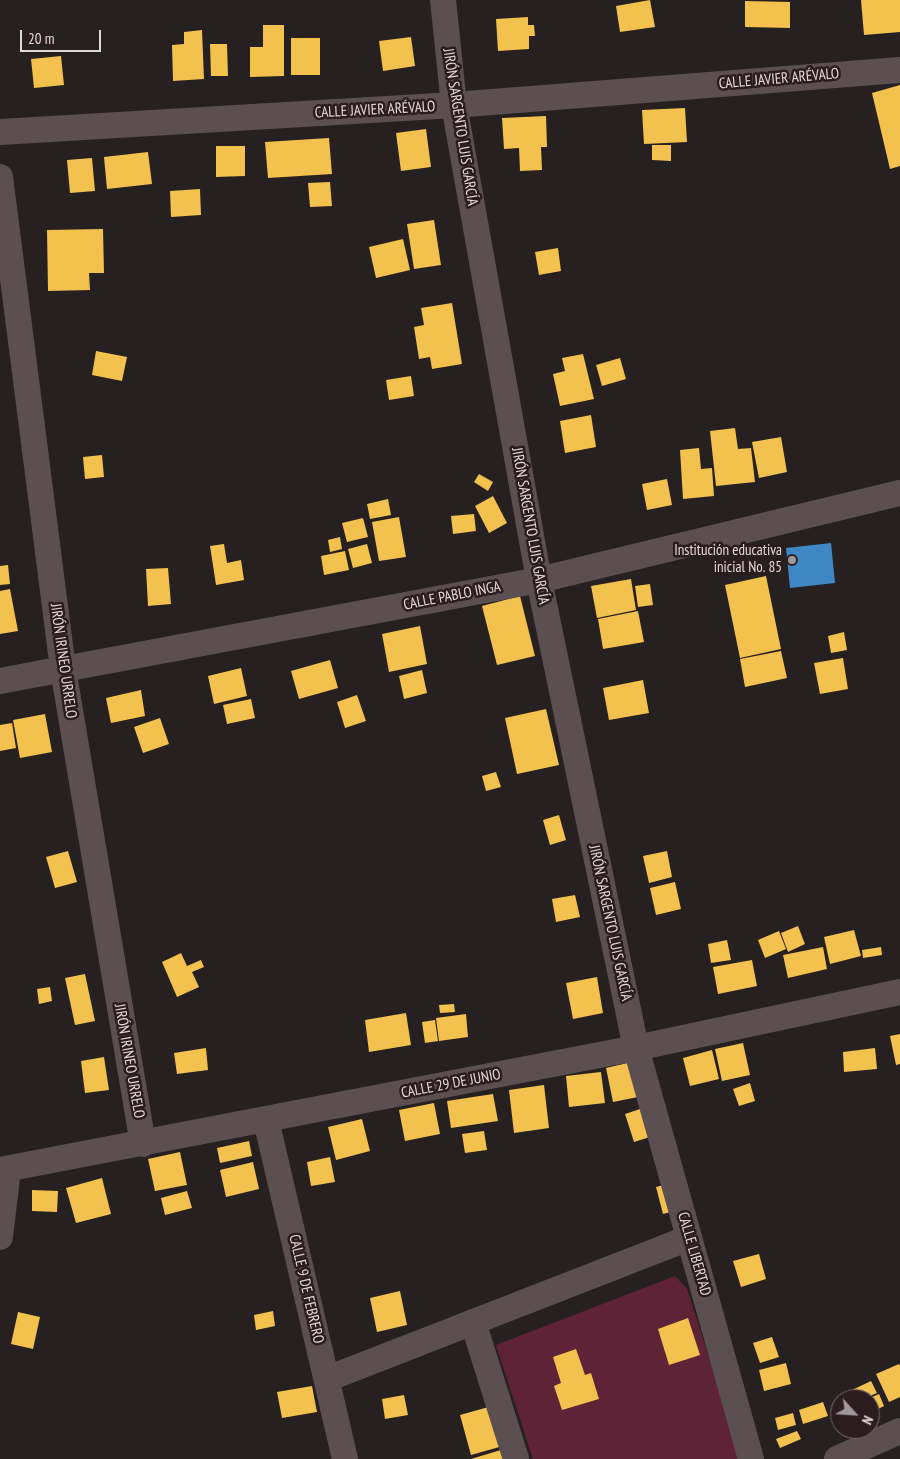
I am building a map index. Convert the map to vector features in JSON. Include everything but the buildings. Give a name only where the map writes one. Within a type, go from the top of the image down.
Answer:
[{"type":"street","name":"JIRÓN SARGENTO LUIS GARCÍA","points":[[442,0],[454,106],[539,580],[636,1048]]},
{"type":"street","name":"CALLE JAVIER ARÉVALO","points":[[0,132],[454,106],[900,70]]},
{"type":"street","name":"JIRÓN IRINEO URRELO","points":[[0,177],[63,669],[143,1144]]},
{"type":"street","name":"CALLE PABLO INGA","points":[[0,681],[539,580],[900,493]]},
{"type":"street","name":"CALLE 29 DE JUNIO","points":[[4,1170],[636,1048],[900,992]]},
{"type":"street","name":"CALLE LIBERTAD","points":[[636,1048],[751,1459]]},
{"type":"street","name":"CALLE 9 DE FEBRERO","points":[[266,1120],[345,1459]]},
{"type":"street","points":[[0,1237],[4,1170]]},
{"type":"street","points":[[327,1379],[689,1238]]},
{"type":"street","points":[[473,1322],[516,1459]]},
{"type":"street","points":[[837,1459],[900,1431]]},
{"type":"shaded area","points":[[675,1276],[687,1289],[741,1457],[735,1459],[533,1459],[496,1345]]},
{"type":"place","name":"Institución educativa inicial No. 85","points":[[792,560]]}]
